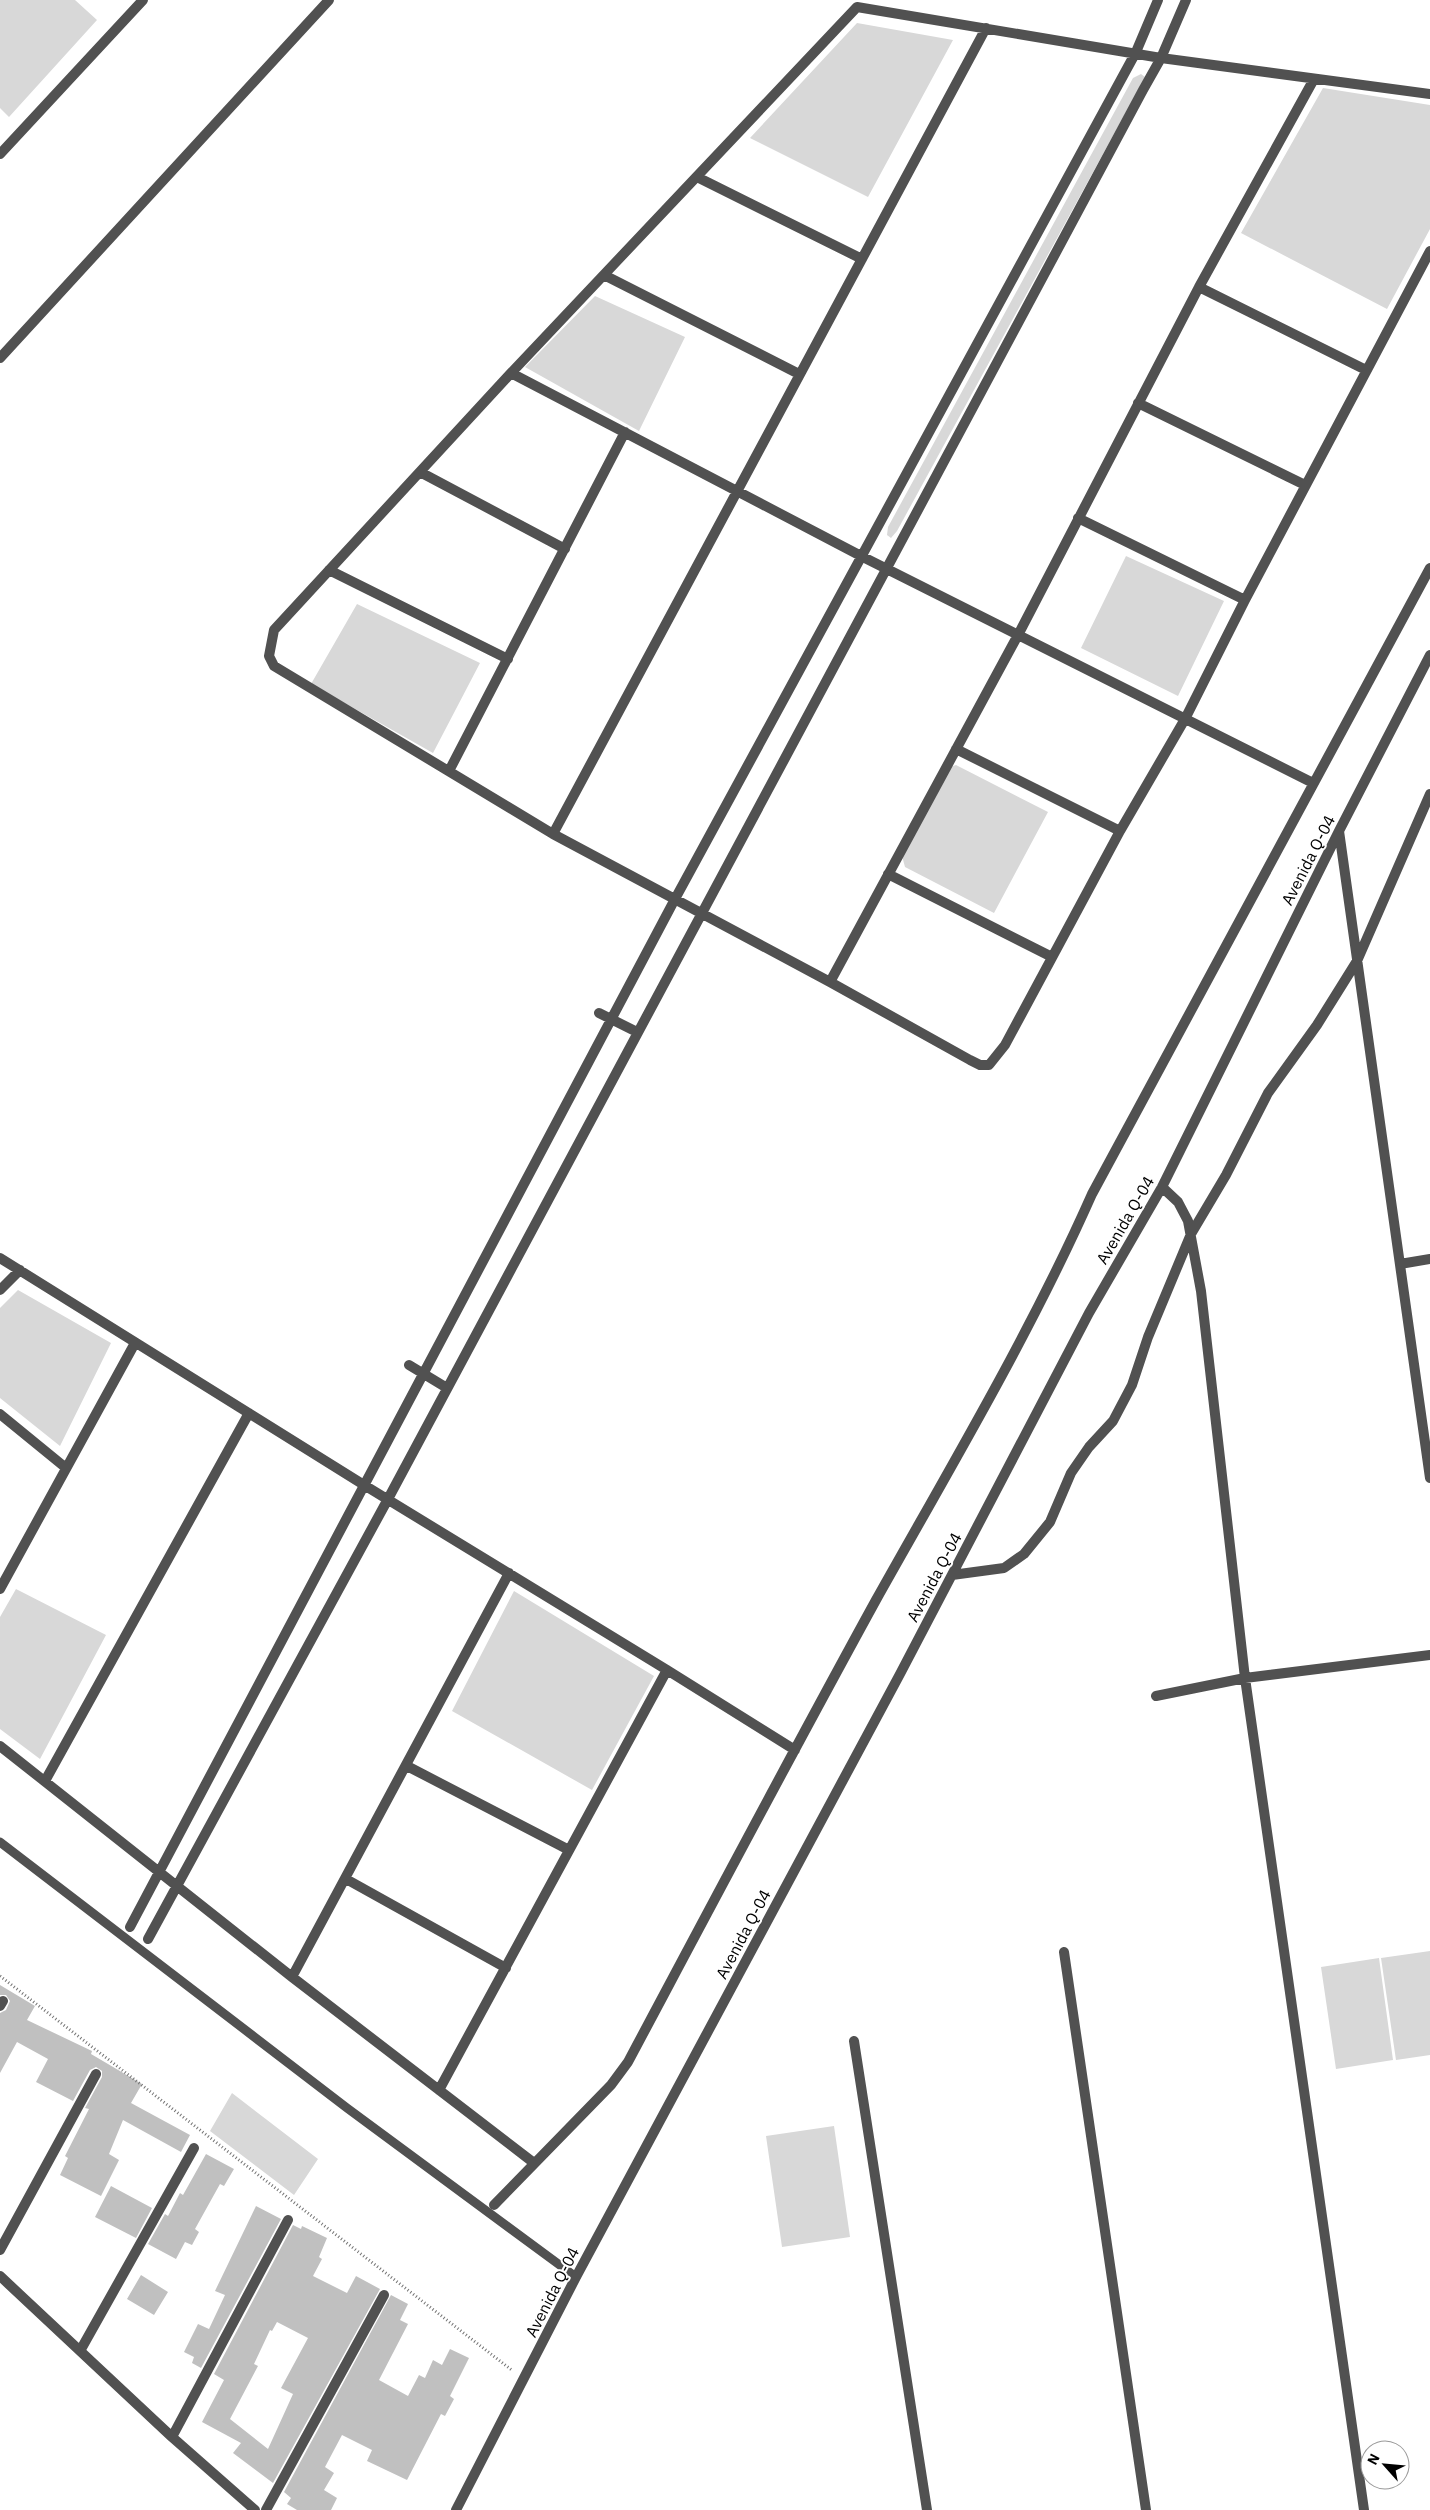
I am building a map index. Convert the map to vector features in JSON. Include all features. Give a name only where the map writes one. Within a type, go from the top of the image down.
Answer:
[{"type":"street","points":[[0,154],[143,0]]},
{"type":"street","points":[[0,358],[329,0]]},
{"type":"street","points":[[130,1927],[675,899],[863,557],[1136,52],[1158,0]]},
{"type":"street","points":[[148,1939],[388,1499],[1161,58],[1186,0]]},
{"type":"street","points":[[1430,94],[1161,58],[1136,52],[857,7],[511,373],[274,630],[269,656],[274,666],[553,834],[830,982],[970,1060],[980,1065],[989,1065],[1005,1045],[1120,831],[1185,719],[1244,600],[1430,251]]},
{"type":"street","points":[[553,834],[986,28]]},
{"type":"street","points":[[830,982],[1018,635],[1199,287],[1314,78]]},
{"type":"street","points":[[697,177],[862,259]]},
{"type":"street","points":[[604,275],[800,374]]},
{"type":"street","points":[[1199,287],[1366,370]]},
{"type":"street","points":[[511,373],[886,569],[1313,783]]},
{"type":"street","points":[[1138,403],[1305,484]]},
{"type":"street","points":[[450,771],[625,432]]},
{"type":"street","points":[[420,472],[565,549]]},
{"type":"street","points":[[1078,518],[1244,600]]},
{"type":"street","points":[[494,2205],[611,2085],[628,2062],[795,1750],[1016,1349],[1070,1245],[1092,1194],[1430,568]]},
{"type":"street","points":[[329,570],[508,659]]},
{"type":"street","name":"Avenida Q-04","points":[[456,2510],[576,2277],[1090,1313],[1162,1187],[1339,831],[1430,655]]},
{"type":"street","points":[[956,748],[1120,831]]},
{"type":"street","points":[[952,1575],[1004,1568],[1024,1554],[1050,1522],[1071,1473],[1089,1447],[1112,1421],[1132,1385],[1148,1337],[1191,1234],[1226,1175],[1268,1093],[1317,1025],[1357,961],[1430,794]]},
{"type":"street","points":[[1339,831],[1430,1478]]},
{"type":"street","points":[[888,874],[1052,957]]},
{"type":"street","points":[[599,1013],[637,1032]]},
{"type":"street","points":[[1162,1187],[1178,1202],[1188,1222],[1201,1291],[1245,1678],[1364,2510]]},
{"type":"street","points":[[0,1258],[364,1486],[510,1573],[795,1750]]},
{"type":"street","points":[[1400,1264],[1430,1259]]},
{"type":"street","points":[[0,1290],[20,1270]]},
{"type":"street","points":[[1,1586],[136,1343]]},
{"type":"street","points":[[409,1365],[447,1388]]},
{"type":"street","points":[[0,1414],[66,1468]]},
{"type":"street","points":[[45,1781],[249,1414]]},
{"type":"street","points":[[292,1977],[510,1573]]},
{"type":"street","points":[[1156,1696],[1245,1678],[1430,1655]]},
{"type":"street","points":[[439,2090],[667,1670]]},
{"type":"street","points":[[0,1746],[292,1977],[534,2163]]},
{"type":"street","points":[[407,1766],[569,1850]]},
{"type":"street","points":[[346,1879],[506,1968]]},
{"type":"street","points":[[1064,1952],[1146,2510]]},
{"type":"street","points":[[854,2041],[927,2510]]},
{"type":"street","points":[[0,2250],[96,2074]]},
{"type":"street","points":[[80,2351],[194,2148]]},
{"type":"street","points":[[172,2437],[288,2220]]},
{"type":"street","points":[[0,2276],[172,2437],[255,2510]]},
{"type":"street","points":[[266,2510],[384,2295]]},
{"type":"lane","points":[[0,1842],[340,2102],[576,2277]]},
{"type":"path","points":[[0,1976],[524,2379]]},
{"type":"shaded area","points":[[0,0],[75,0],[97,20],[9,117],[0,108]]},
{"type":"shaded area","points":[[857,23],[953,40],[868,197],[750,138]]},
{"type":"shaded area","points":[[1141,74],[1145,77],[897,531],[891,538],[887,535],[888,527],[1133,78]]},
{"type":"shaded area","points":[[1323,88],[1430,105],[1430,229],[1387,309],[1241,233]]},
{"type":"shaded area","points":[[595,296],[685,337],[639,431],[525,367]]},
{"type":"shaded area","points":[[1126,556],[1224,601],[1178,696],[1081,648]]},
{"type":"shaded area","points":[[357,604],[480,663],[433,753],[311,684]]},
{"type":"shaded area","points":[[956,765],[1048,812],[994,913],[905,867],[902,856],[950,767]]},
{"type":"shaded area","points":[[18,1290],[111,1343],[60,1446],[0,1398],[0,1308]]},
{"type":"shaded area","points":[[16,1589],[106,1635],[40,1759],[0,1729],[0,1617]]},
{"type":"shaded area","points":[[514,1591],[654,1676],[592,1790],[452,1711]]},
{"type":"shaded area","points":[[1430,1951],[1430,2055],[1396,2060],[1381,1958]]},
{"type":"shaded area","points":[[1379,1958],[1393,2060],[1336,2069],[1321,1967]]},
{"type":"shaded area","points":[[232,2093],[318,2159],[294,2195],[210,2131]]},
{"type":"shaded area","points":[[834,2126],[850,2237],[782,2247],[766,2136]]},
{"type":"building","points":[[0,1985],[35,2006],[27,2020],[92,2051],[91,2054],[142,2084],[131,2103],[190,2135],[181,2152],[123,2120],[109,2154],[119,2160],[101,2196],[60,2175],[68,2158],[65,2156],[89,2109],[85,2108],[102,2077],[102,2071],[96,2067],[90,2070],[73,2101],[36,2082],[48,2059],[17,2042],[0,2073],[0,2013],[6,2010],[10,2001],[6,1995],[0,1995]]},
{"type":"building","points":[[206,2154],[234,2169],[224,2186],[220,2184],[195,2229],[199,2232],[192,2245],[185,2242],[176,2259],[148,2244],[165,2214],[168,2216],[180,2193],[183,2195]]},
{"type":"building","points":[[111,2186],[152,2208],[136,2238],[95,2217]]},
{"type":"building","points":[[256,2206],[281,2219],[201,2368],[192,2363],[194,2357],[184,2352],[198,2324],[209,2329],[225,2295],[215,2291]]},
{"type":"building","points":[[293,2225],[301,2229],[302,2226],[327,2238],[319,2257],[322,2259],[313,2276],[347,2293],[356,2276],[380,2289],[273,2483],[233,2453],[241,2443],[202,2422],[224,2380],[214,2374]],"holes":[[[277,2322],[308,2338],[281,2388],[293,2394],[268,2449],[230,2419],[258,2366],[254,2364],[270,2330],[272,2331]]]},
{"type":"building","points":[[141,2275],[168,2292],[154,2315],[127,2299]]},
{"type":"building","points":[[391,2295],[408,2304],[400,2320],[408,2324],[379,2380],[408,2396],[419,2375],[425,2378],[433,2360],[442,2365],[450,2349],[469,2358],[450,2396],[454,2399],[445,2416],[441,2414],[407,2480],[367,2461],[372,2450],[342,2435],[325,2467],[334,2473],[324,2490],[337,2498],[331,2510],[297,2510],[287,2504],[291,2498],[284,2492]]}]
